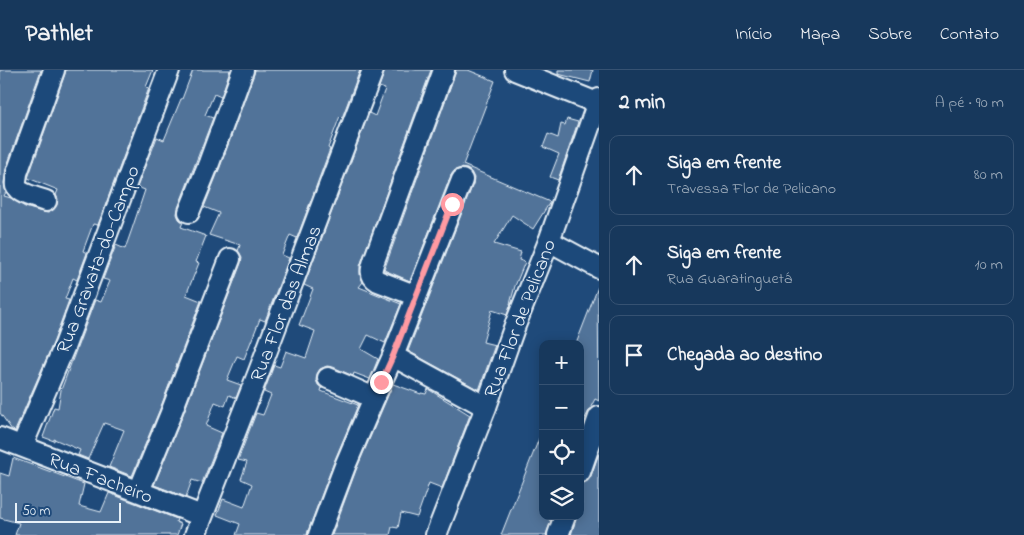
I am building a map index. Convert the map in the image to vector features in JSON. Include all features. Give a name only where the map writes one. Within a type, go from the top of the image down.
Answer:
[{"type":"street","points":[[46,201],[20,190],[16,185],[16,180],[54,70]]},
{"type":"street","name":"Rua Gravata-do-Campo","points":[[22,446],[65,346],[169,70]]},
{"type":"street","points":[[189,212],[244,70]]},
{"type":"street","name":"Rua Flor das Almas","points":[[195,535],[373,70]]},
{"type":"street","points":[[409,293],[374,279],[371,272],[444,70]]},
{"type":"street","points":[[515,70],[598,101]]},
{"type":"street","name":"Rua Flor de Pelicano","points":[[436,535],[548,241],[598,101]]},
{"type":"street","points":[[319,535],[345,466],[393,356],[462,180]]},
{"type":"street","points":[[548,241],[599,268]]},
{"type":"street","points":[[139,491],[230,259]]},
{"type":"street","points":[[393,356],[486,407]]},
{"type":"street","points":[[328,378],[374,398]]},
{"type":"street","points":[[584,460],[599,417]]},
{"type":"street","name":"Rua Facheiro","points":[[0,438],[202,516]]},
{"type":"street","points":[[558,535],[564,520]]},
{"type":"building","points":[[0,70],[41,70],[6,169],[4,183],[6,192],[4,196],[25,207],[48,213],[57,205],[58,199],[56,195],[58,190],[28,178],[66,70],[153,70],[146,87],[149,88],[98,225],[93,224],[83,251],[87,253],[77,280],[73,278],[65,299],[69,300],[54,341],[15,431],[12,430],[0,413]]},
{"type":"building","points":[[193,70],[230,70],[221,97],[214,94],[205,115],[213,118],[177,214],[183,222],[181,227],[206,236],[196,262],[199,263],[186,295],[201,301],[132,476],[109,467],[124,430],[104,423],[88,459],[78,455],[80,450],[54,439],[54,441],[43,437],[54,407],[58,408],[61,390],[95,300],[101,302],[110,281],[103,279],[116,245],[125,249],[145,190],[137,187],[150,153],[157,137],[164,140]]},
{"type":"building","points":[[255,70],[360,70],[342,118],[340,116],[328,148],[330,149],[297,238],[290,235],[282,255],[289,258],[265,321],[260,319],[244,359],[237,356],[227,380],[241,385],[236,398],[229,395],[225,406],[215,402],[206,426],[222,433],[202,483],[192,480],[186,497],[154,485],[241,263],[242,257],[238,251],[240,245],[209,235],[219,213],[204,207]]},
{"type":"building","points":[[385,70],[431,70],[360,266],[360,275],[363,282],[359,287],[401,304],[385,343],[368,335],[361,349],[378,359],[370,379],[354,373],[353,376],[327,366],[320,369],[317,374],[316,380],[322,388],[321,391],[358,405],[334,462],[307,535],[236,535],[240,524],[217,515],[223,499],[244,507],[252,484],[241,479],[247,462],[238,460],[256,413],[263,415],[271,395],[264,392],[274,365],[280,367],[286,351],[306,358],[315,331],[299,325],[313,289],[304,285],[369,113],[375,116],[385,89],[379,87]]},
{"type":"building","points":[[456,70],[468,70],[495,81],[463,165],[550,202],[533,229],[512,215],[494,244],[521,252],[519,260],[525,262],[515,286],[507,315],[492,310],[483,342],[495,345],[479,390],[408,351],[473,184],[474,178],[471,172],[461,168],[455,170],[451,175],[410,281],[384,270]]},
{"type":"building","points":[[558,70],[593,70],[590,82],[558,74]]},
{"type":"building","points":[[567,119],[578,122],[558,180],[550,177],[559,154],[543,147],[548,134],[558,138],[561,124],[565,125]]},
{"type":"building","points":[[598,287],[599,401],[595,399],[584,420],[584,340],[578,340]]},
{"type":"building","points":[[393,384],[421,394],[426,394],[428,389],[470,415],[442,488],[429,483],[417,517],[401,513],[398,528],[392,527],[390,535],[332,535],[356,470]]},
{"type":"building","points":[[539,439],[539,520],[551,521],[546,535],[501,535]]},
{"type":"building","points":[[599,453],[599,535],[571,535],[576,520],[584,520],[584,482],[591,476]]},
{"type":"building","points":[[13,458],[84,484],[79,506],[101,512],[109,493],[177,519],[176,522],[181,524],[177,535],[15,535],[19,523],[0,518],[0,473],[9,476]]},
{"type":"route","points":[[381,382],[393,356],[452,204]]}]
